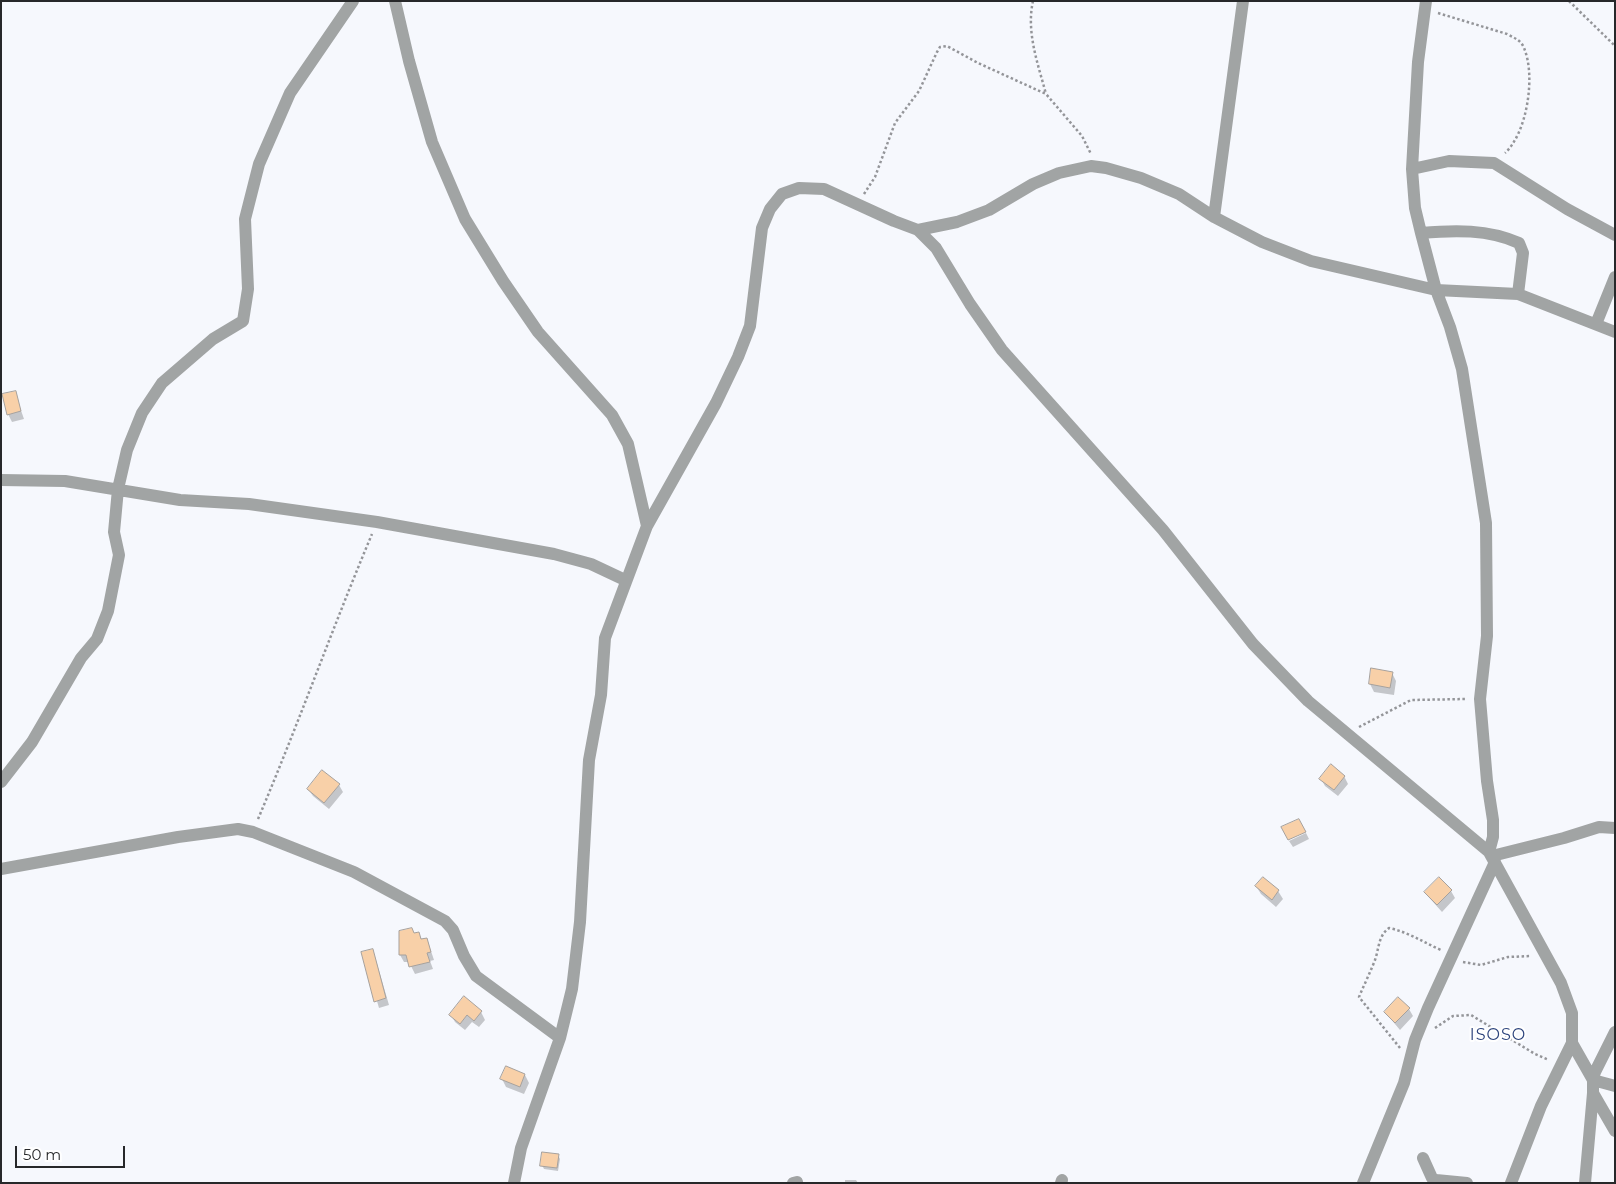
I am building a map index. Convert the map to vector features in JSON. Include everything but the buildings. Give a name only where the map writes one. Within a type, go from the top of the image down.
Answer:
[{"type":"street","points":[[1,782],[32,742],[81,658],[97,639],[108,611],[119,555],[114,532],[118,489],[133,430],[142,412],[162,383],[213,339],[243,320],[248,289],[245,219],[259,164],[290,93],[353,1]]},
{"type":"street","points":[[395,1],[399,24],[432,142],[465,219],[533,325],[612,415],[628,444],[647,526]]},
{"type":"street","points":[[1214,217],[1243,1]]},
{"type":"street","points":[[1362,1183],[1404,1083],[1415,1040],[1492,857],[1493,820],[1487,781],[1480,699],[1487,636],[1486,524],[1462,369],[1450,327],[1436,290],[1415,208],[1412,169],[1418,62],[1426,5]]},
{"type":"street","points":[[1412,169],[1449,161],[1494,162],[1567,209],[1615,235]]},
{"type":"street","points":[[918,230],[957,222],[989,210],[1033,184],[1059,173],[1091,166],[1141,178],[1179,194],[1214,217],[1262,242],[1311,261],[1436,290],[1518,294],[1615,332]]},
{"type":"street","points":[[514,1183],[521,1148],[560,1038],[572,989],[580,922],[589,760],[601,695],[605,638],[625,580],[647,526],[716,403],[738,357],[750,326],[762,228],[770,209],[782,194],[799,188],[824,189],[918,230],[936,248],[970,304],[1002,350],[1163,530],[1253,644],[1284,678],[1492,857],[1561,983],[1572,1013],[1572,1043],[1528,1135],[1511,1183]]},
{"type":"street","points":[[1421,233],[1463,230],[1506,237],[1519,243],[1523,253],[1518,294]]},
{"type":"street","points":[[1596,324],[1615,277]]},
{"type":"street","points":[[1,480],[65,481],[180,500],[249,504],[377,522],[554,554],[591,564],[625,580]]},
{"type":"street","points":[[1492,857],[1598,827],[1615,828]]},
{"type":"street","points":[[1,869],[178,837],[238,829],[253,832],[354,872],[445,922],[453,930],[464,956],[476,976],[560,1038]]},
{"type":"street","points":[[1585,1183],[1595,1072],[1615,1032]]},
{"type":"street","points":[[1572,1043],[1615,1131]]},
{"type":"street","points":[[1593,1086],[1615,1086]]},
{"type":"street","points":[[1423,1158],[1432,1178],[1467,1183]]},
{"type":"path","points":[[1033,1],[1030,13],[1033,42],[1046,94]]},
{"type":"path","points":[[1569,1],[1615,46]]},
{"type":"path","points":[[1426,5],[1507,34],[1517,39],[1524,47],[1528,61],[1529,103],[1518,137],[1507,152],[1494,162]]},
{"type":"path","points":[[855,202],[869,189],[895,123],[919,91],[940,47],[947,46],[978,63],[1046,94],[1082,136],[1091,153],[1091,166]]},
{"type":"path","points":[[253,832],[287,751],[321,657],[377,522]]},
{"type":"path","points":[[1347,734],[1411,700],[1480,699]]},
{"type":"path","points":[[1411,1054],[1396,1046],[1359,998],[1376,958],[1379,942],[1388,928],[1413,935],[1421,941],[1469,964],[1481,965],[1508,957],[1545,956]]},
{"type":"path","points":[[1415,1040],[1453,1016],[1471,1015],[1535,1054],[1562,1065]]},
{"type":"district","name":"ISOSO","points":[[1498,1035]]}]
